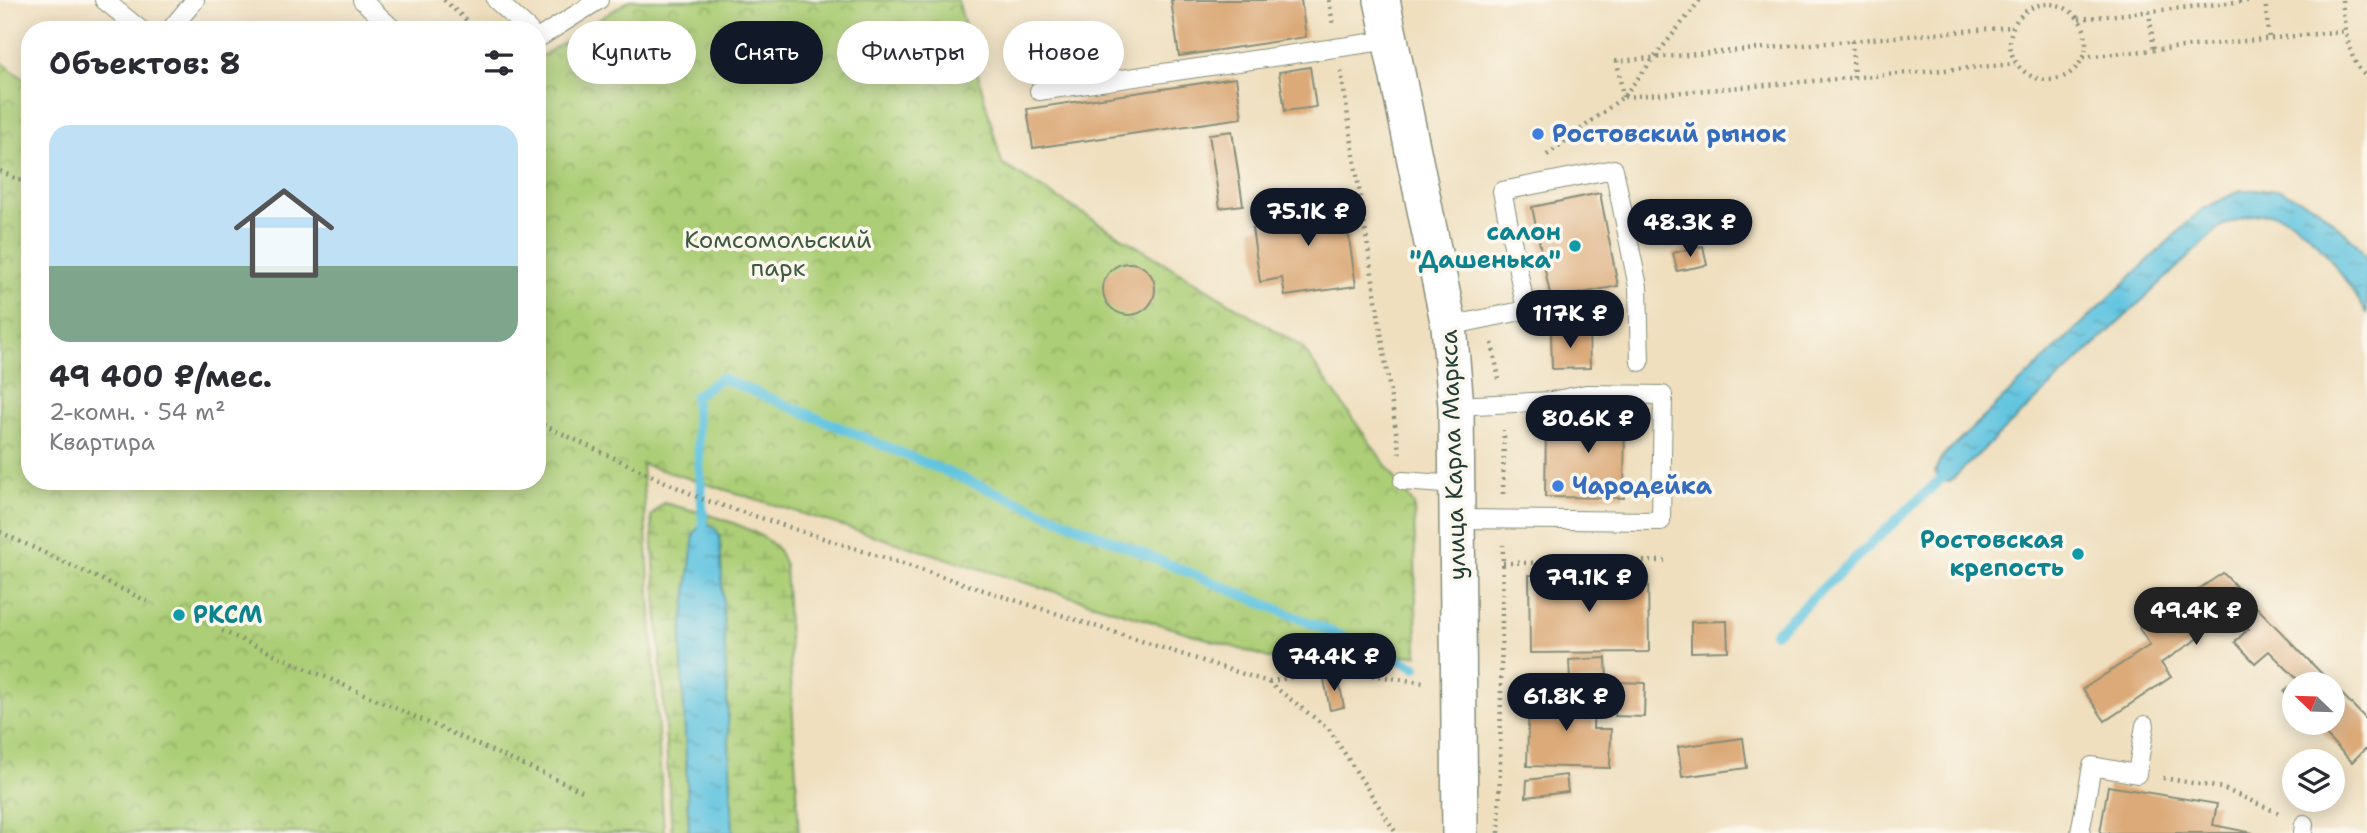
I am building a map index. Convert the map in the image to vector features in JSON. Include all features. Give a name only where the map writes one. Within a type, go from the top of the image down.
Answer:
[{"type":"street","name":"улица Карла Маркса","points":[[1382,0],[1449,326],[1456,406],[1460,833]]},
{"type":"lane","points":[[104,0],[130,21]]},
{"type":"lane","points":[[178,21],[195,0]]},
{"type":"lane","points":[[362,0],[384,21]]},
{"type":"lane","points":[[496,0],[519,21]]},
{"type":"lane","points":[[546,30],[599,0]]},
{"type":"lane","points":[[1039,91],[1390,40]]},
{"type":"lane","points":[[1449,326],[1526,310],[1502,191],[1614,169],[1638,287],[1640,362]]},
{"type":"lane","points":[[1456,406],[1551,401],[1586,394],[1663,395],[1661,521],[1457,519]]},
{"type":"lane","points":[[1403,481],[1456,485]]},
{"type":"lane","points":[[2080,833],[2092,766],[2137,774],[2145,725]]},
{"type":"path","points":[[444,0],[467,21]]},
{"type":"path","points":[[1329,0],[1403,481]]},
{"type":"path","points":[[1623,97],[1700,0]]},
{"type":"path","points":[[2079,19],[2255,0]]},
{"type":"path","points":[[2265,0],[2269,39]]},
{"type":"path","points":[[2342,0],[2345,31],[2361,72],[2367,76]]},
{"type":"path","points":[[2043,4],[2063,6],[2079,19],[2086,37],[2083,57],[2071,73],[2052,81],[2032,78],[2015,64],[2009,47],[2012,27],[2024,11],[2043,4]]},
{"type":"path","points":[[2149,11],[2154,50]]},
{"type":"path","points":[[1623,97],[1617,61],[2012,27]]},
{"type":"path","points":[[2083,57],[2345,31]]},
{"type":"path","points":[[1852,41],[1854,78]]},
{"type":"path","points":[[1623,97],[2015,64]]},
{"type":"path","points":[[0,171],[21,181]]},
{"type":"path","points":[[546,426],[702,499],[1268,682],[1329,729],[1396,833]]},
{"type":"path","points":[[0,531],[147,601]]},
{"type":"path","points":[[1503,563],[1665,561]]},
{"type":"path","points":[[222,631],[582,791]]},
{"type":"path","points":[[1268,682],[1328,669],[1438,684]]},
{"type":"path","points":[[2137,774],[2222,788],[2304,828]]},
{"type":"green space","name":"Комсомольский парк","points":[[630,0],[958,0],[964,21],[837,21],[837,84],[981,84],[1002,164],[1302,347],[1414,505],[1417,655],[1272,659],[642,464],[664,833],[0,833],[0,61],[21,77],[21,490],[546,490],[546,53],[567,40],[567,84],[696,84],[696,21],[597,21]]},
{"type":"green space","points":[[663,503],[750,530],[776,547],[785,565],[799,833],[672,833],[651,516]]},
{"type":"water","points":[[2241,190],[2280,190],[2318,208],[2355,242],[2367,259],[2367,313],[2328,256],[2304,230],[2291,221],[2277,215],[2262,214],[2233,221],[2220,227],[1949,482],[1939,481],[1935,471],[1941,458],[2201,210]]},
{"type":"water","points":[[703,522],[714,527],[720,535],[733,833],[689,833],[681,641],[694,533]]},
{"type":"building","points":[[1171,0],[1301,0],[1306,37],[1179,56]]},
{"type":"building","points":[[1310,67],[1316,107],[1285,111],[1279,72]]},
{"type":"building","points":[[1236,78],[1242,118],[1033,148],[1027,109]]},
{"type":"building","points":[[1232,131],[1243,205],[1220,208],[1209,134]]},
{"type":"building","points":[[1342,190],[1356,286],[1285,296],[1282,278],[1260,282],[1252,228],[1302,220],[1299,196]]},
{"type":"building","name":"салон \"Дашенька\"","points":[[1600,193],[1618,286],[1551,299],[1532,207]]},
{"type":"building","points":[[1703,246],[1707,265],[1677,271],[1673,253]]},
{"type":"building","points":[[1129,263],[1139,265],[1147,271],[1153,279],[1153,299],[1147,307],[1139,313],[1129,315],[1119,313],[1111,307],[1105,299],[1103,289],[1105,279],[1111,271],[1119,265]]},
{"type":"building","points":[[1551,331],[1589,331],[1590,368],[1552,369]]},
{"type":"building","points":[[1586,404],[1625,404],[1624,498],[1545,497],[1546,425],[1585,425]]},
{"type":"building","points":[[2223,573],[2320,672],[2290,672],[2269,651],[2255,663],[2235,642],[2248,629],[2223,603],[2190,625],[2199,638],[2161,663],[2171,677],[2105,721],[2083,689],[2150,645],[2139,628]]},
{"type":"building","points":[[1648,574],[1649,652],[1530,653],[1529,575]]},
{"type":"building","points":[[1727,621],[1728,651],[1691,652],[1691,622]]},
{"type":"building","points":[[1606,658],[1607,679],[1570,680],[1569,660]]},
{"type":"building","points":[[1338,677],[1344,707],[1330,710],[1324,679]]},
{"type":"building","points":[[1616,682],[1645,683],[1644,717],[1615,716]]},
{"type":"building","points":[[1529,693],[1594,695],[1593,729],[1611,729],[1610,768],[1527,766]]},
{"type":"building","points":[[2345,697],[2367,720],[2367,751],[2365,749],[2352,762],[2345,755],[2345,749],[2339,749],[2326,735],[2345,735]]},
{"type":"building","points":[[1743,738],[1747,768],[1682,777],[1678,747]]},
{"type":"building","points":[[1566,775],[1568,792],[1526,797],[1527,780]]},
{"type":"building","points":[[2108,786],[2217,804],[2213,825],[2253,833],[2100,833]]},
{"type":"waterway","points":[[704,536],[695,396],[721,378],[1416,667]]},
{"type":"waterway","points":[[1775,633],[1947,473]]},
{"type":"place","name":"Ростовский рынок","points":[[1538,134]]},
{"type":"place","name":"салон \"Дашенька\"","points":[[1575,246]]},
{"type":"place","name":"Чародейка","points":[[1558,486]]},
{"type":"place","name":"Ростовская крепость","points":[[2078,554]]},
{"type":"place","name":"РКСМ","points":[[179,615]]}]
